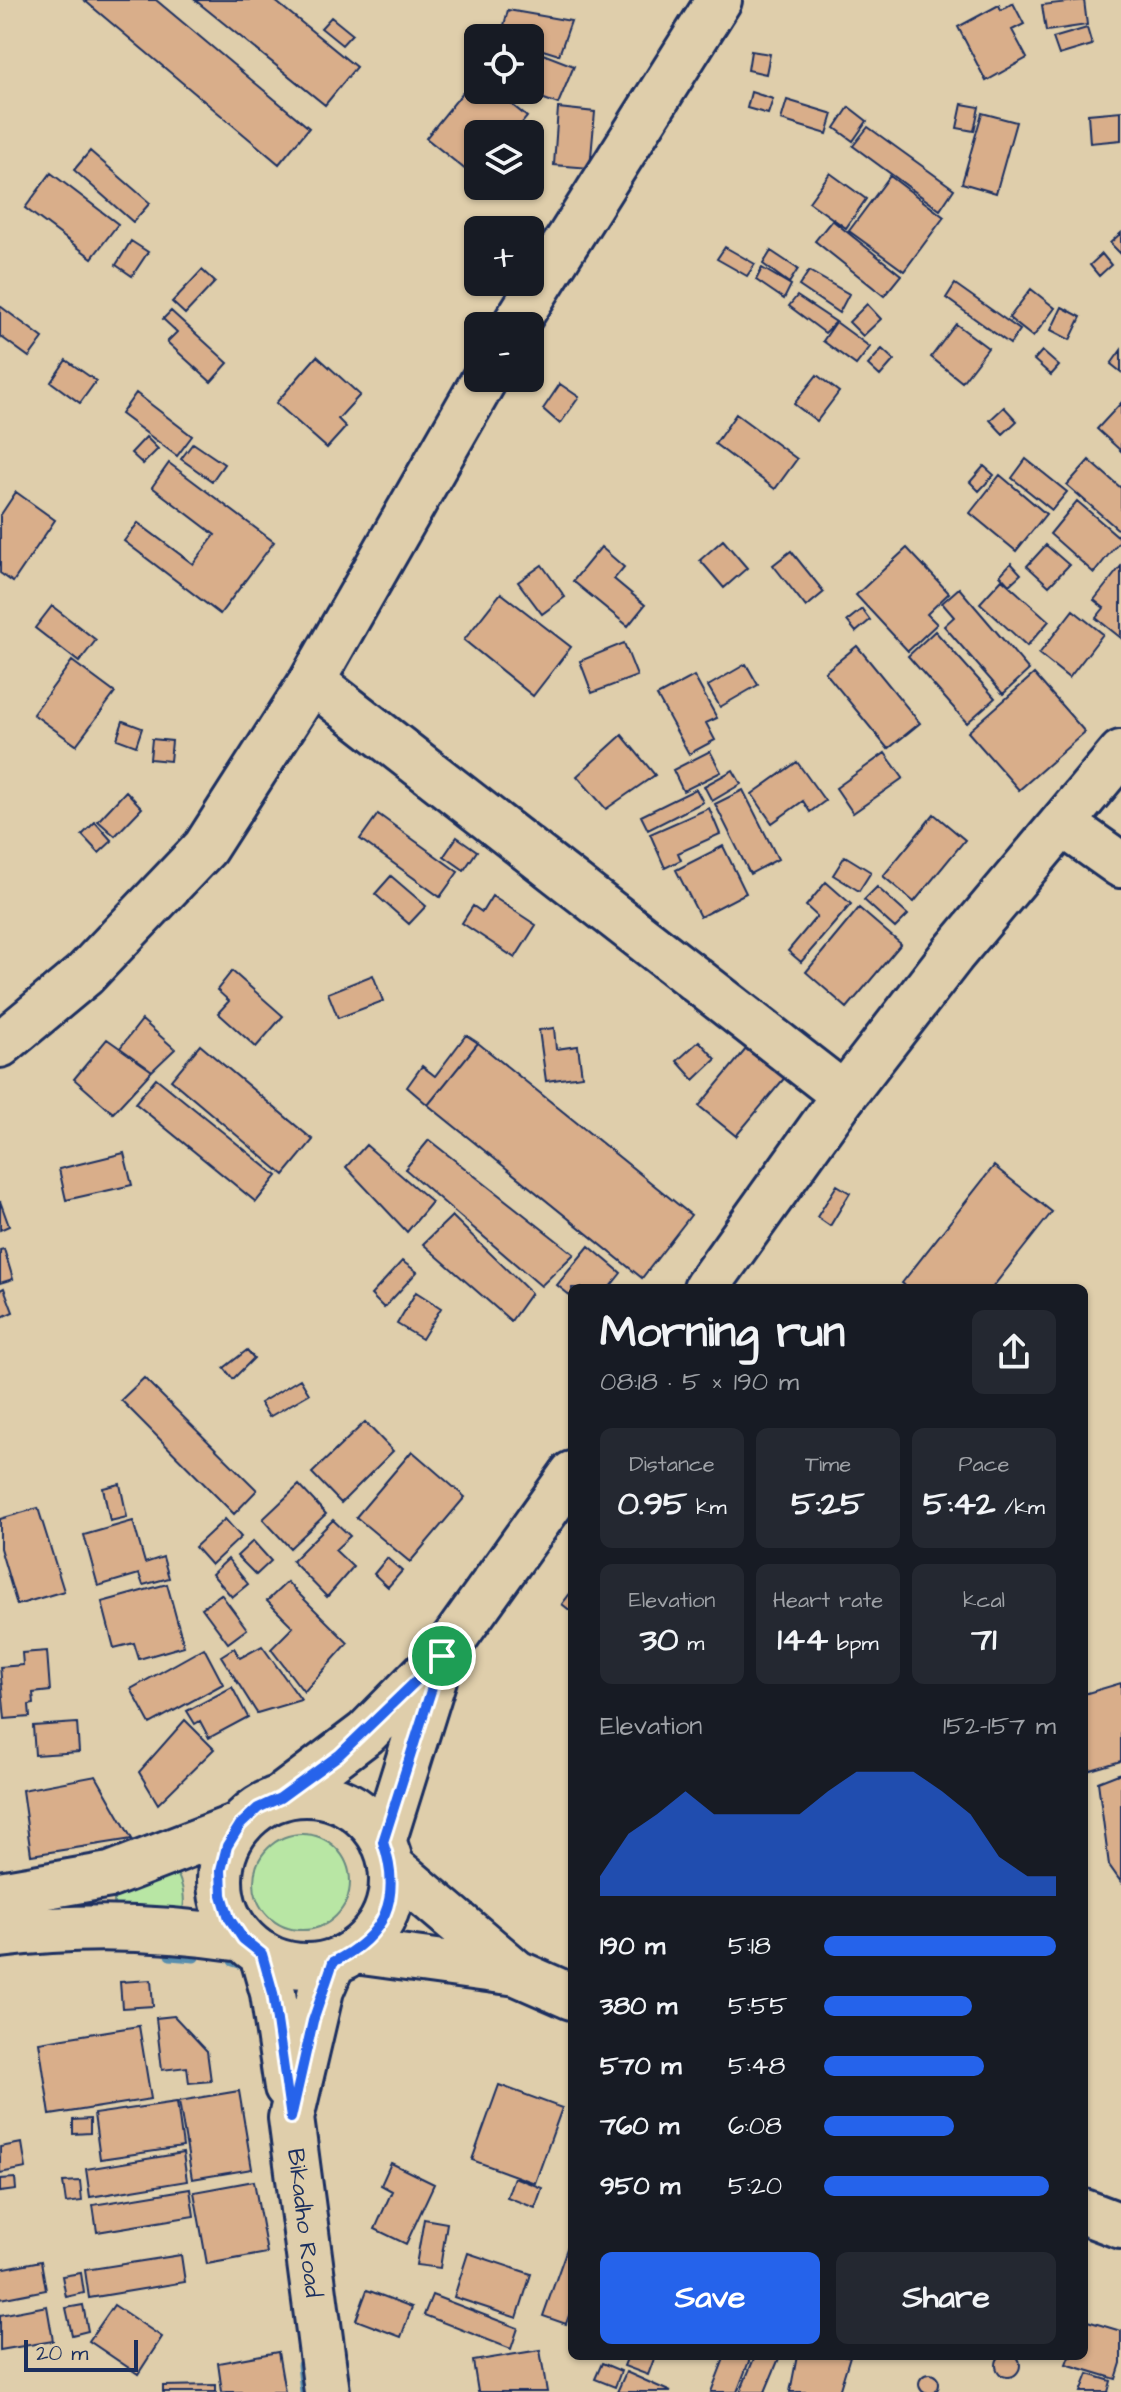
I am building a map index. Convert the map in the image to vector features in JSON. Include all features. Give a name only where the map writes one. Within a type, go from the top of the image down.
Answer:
[{"type":"street","points":[[523,312],[719,0]]},
{"type":"street","points":[[0,1045],[84,975],[205,848],[312,681],[477,392]]},
{"type":"street","points":[[312,681],[844,1095]]},
{"type":"street","points":[[709,1284],[844,1095],[952,955],[1121,753]]},
{"type":"street","points":[[1063,824],[1121,865]]},
{"type":"street","points":[[291,2118],[273,1993],[253,1946],[229,1918],[222,1895],[221,1870],[227,1846],[240,1825],[258,1808],[280,1798],[366,1733],[442,1656],[568,1480]]},
{"type":"street","points":[[344,1957],[373,1935],[385,1914],[392,1890],[387,1854],[442,1656]]},
{"type":"street","points":[[280,1798],[304,1793],[329,1796],[350,1806],[370,1822],[387,1854],[517,1973]]},
{"type":"street","points":[[0,1894],[110,1875],[240,1825]]},
{"type":"street","points":[[0,1935],[109,1929],[186,1931],[253,1946],[285,1964],[309,1966],[344,1957],[517,1973],[568,1995]]},
{"type":"street","name":"Bikadho Road","points":[[327,2392],[291,2118],[317,2005],[344,1957]]},
{"type":"street","points":[[1088,2214],[1121,2226]]},
{"type":"green space","points":[[302,1834],[320,1837],[336,1848],[347,1864],[350,1882],[347,1900],[336,1916],[320,1927],[302,1930],[284,1927],[268,1916],[257,1900],[254,1882],[257,1864],[268,1848],[284,1837]]},
{"type":"green space","points":[[177,1874],[181,1883],[184,1898],[182,1913],[114,1906],[114,1896]]},
{"type":"building","points":[[84,0],[156,0],[309,128],[279,164]]},
{"type":"building","points":[[195,0],[274,0],[356,67],[325,105]]},
{"type":"building","points":[[1084,0],[1087,25],[1046,31],[1042,5]]},
{"type":"building","points":[[1013,3],[1024,24],[1012,30],[1027,58],[986,81],[958,27],[999,5],[1001,10]]},
{"type":"building","points":[[508,10],[571,21],[559,55],[544,50],[544,24],[504,24]]},
{"type":"building","points":[[331,17],[352,34],[342,45],[321,28]]},
{"type":"building","points":[[1087,28],[1092,45],[1059,55],[1053,38]]},
{"type":"building","points":[[751,51],[770,54],[766,74],[748,70]]},
{"type":"building","points":[[544,54],[574,66],[558,104],[544,99]]},
{"type":"building","points":[[464,91],[464,104],[511,104],[527,117],[525,120],[464,120],[464,169],[426,138]]},
{"type":"building","points":[[751,92],[773,99],[768,114],[747,108]]},
{"type":"building","points":[[787,100],[833,114],[827,134],[781,120]]},
{"type":"building","points":[[962,104],[979,107],[974,131],[957,128]]},
{"type":"building","points":[[849,107],[867,121],[853,141],[835,128]]},
{"type":"building","points":[[558,108],[595,112],[590,168],[554,165]]},
{"type":"building","points":[[1121,111],[1121,140],[1090,143],[1088,114]]},
{"type":"building","points":[[982,113],[1016,122],[996,193],[962,183]]},
{"type":"building","points":[[868,127],[954,189],[940,210],[853,146]]},
{"type":"building","points":[[90,151],[150,203],[133,222],[74,170]]},
{"type":"building","points":[[51,173],[118,224],[92,258],[25,208]]},
{"type":"building","points":[[830,173],[866,199],[846,228],[809,202]]},
{"type":"building","points":[[890,176],[944,217],[904,271],[849,231]]},
{"type":"building","points":[[832,220],[901,275],[884,296],[815,241]]},
{"type":"building","points":[[1121,233],[1121,254],[1110,243]]},
{"type":"building","points":[[131,241],[148,252],[132,276],[116,265]]},
{"type":"building","points":[[725,247],[755,264],[747,276],[717,259]]},
{"type":"building","points":[[771,251],[798,269],[789,283],[763,264]]},
{"type":"building","points":[[1102,254],[1111,265],[1099,276],[1090,265]]},
{"type":"building","points":[[762,268],[791,285],[784,299],[756,280]]},
{"type":"building","points":[[202,270],[215,282],[185,314],[172,302]]},
{"type":"building","points":[[809,271],[849,294],[839,313],[799,286]]},
{"type":"building","points":[[955,284],[1020,330],[1010,344],[946,298]]},
{"type":"building","points":[[1031,289],[1055,308],[1033,337],[1009,318]]},
{"type":"building","points":[[797,296],[836,322],[825,333],[789,306]]},
{"type":"building","points":[[867,304],[881,319],[863,336],[849,322]]},
{"type":"building","points":[[0,306],[43,338],[29,357],[0,336]]},
{"type":"building","points":[[1062,307],[1081,317],[1070,340],[1051,330]]},
{"type":"building","points":[[171,311],[228,363],[211,382],[167,342],[177,332],[163,319]]},
{"type":"building","points":[[836,322],[870,347],[856,365],[823,341]]},
{"type":"building","points":[[956,324],[988,348],[962,382],[931,357]]},
{"type":"building","points":[[882,349],[894,360],[880,376],[868,365]]},
{"type":"building","points":[[1121,350],[1121,372],[1111,364]]},
{"type":"building","points":[[1042,351],[1059,366],[1051,375],[1034,360]]},
{"type":"building","points":[[317,356],[360,395],[338,419],[346,427],[327,448],[276,403]]},
{"type":"building","points":[[66,360],[96,381],[80,403],[51,382]]},
{"type":"building","points":[[817,375],[839,392],[817,421],[794,404]]},
{"type":"building","points":[[560,384],[579,397],[560,424],[543,409]]},
{"type":"building","points":[[136,393],[192,436],[177,456],[121,414]]},
{"type":"building","points":[[1121,403],[1121,451],[1097,429]]},
{"type":"building","points":[[1004,407],[1017,421],[1003,434],[990,420]]},
{"type":"building","points":[[736,414],[797,459],[775,489],[715,444]]},
{"type":"building","points":[[146,437],[158,449],[143,464],[131,453]]},
{"type":"building","points":[[193,443],[224,464],[212,481],[181,459]]},
{"type":"building","points":[[1026,459],[1067,492],[1052,510],[1012,478]]},
{"type":"building","points":[[1089,460],[1121,488],[1121,532],[1067,485]]},
{"type":"building","points":[[169,463],[274,542],[220,614],[124,541],[138,523],[193,564],[215,535],[152,487]]},
{"type":"building","points":[[984,466],[994,475],[979,491],[970,482]]},
{"type":"building","points":[[1000,475],[1046,514],[1016,551],[970,513]]},
{"type":"building","points":[[16,492],[55,520],[13,582],[0,573],[0,516]]},
{"type":"building","points":[[1077,501],[1121,539],[1094,573],[1050,534]]},
{"type":"building","points":[[723,540],[747,568],[724,588],[700,560]]},
{"type":"building","points":[[1046,545],[1069,565],[1049,586],[1027,566]]},
{"type":"building","points":[[601,547],[624,567],[614,579],[645,605],[628,626],[573,581]]},
{"type":"building","points":[[907,548],[949,593],[927,614],[937,624],[908,651],[856,595]]},
{"type":"building","points":[[791,551],[824,592],[806,607],[773,565]]},
{"type":"building","points":[[1011,563],[1021,574],[1009,585],[1000,575]]},
{"type":"building","points":[[542,565],[565,597],[542,614],[518,582]]},
{"type":"building","points":[[1121,566],[1121,638],[1096,618],[1104,608],[1094,600]]},
{"type":"building","points":[[1002,579],[1049,621],[1027,646],[980,603]]},
{"type":"building","points":[[959,588],[1029,670],[1003,694],[944,626],[954,617],[942,603]]},
{"type":"building","points":[[501,593],[571,647],[533,696],[464,640]]},
{"type":"building","points":[[52,606],[96,640],[79,662],[35,628]]},
{"type":"building","points":[[862,609],[870,620],[856,632],[847,621]]},
{"type":"building","points":[[1073,610],[1103,634],[1069,678],[1039,654]]},
{"type":"building","points":[[935,631],[995,698],[967,723],[908,656]]},
{"type":"building","points":[[624,643],[637,676],[592,693],[580,661]]},
{"type":"building","points":[[857,646],[920,723],[888,749],[825,672]]},
{"type":"building","points":[[72,661],[115,693],[76,745],[33,714]]},
{"type":"building","points":[[746,664],[758,685],[720,707],[708,686]]},
{"type":"building","points":[[1034,674],[1085,732],[1019,790],[968,732]]},
{"type":"building","points":[[694,676],[717,718],[706,723],[715,740],[689,754],[657,696]]},
{"type":"building","points":[[123,721],[142,728],[136,746],[117,739]]},
{"type":"building","points":[[622,735],[655,775],[606,809],[577,776]]},
{"type":"building","points":[[152,739],[172,741],[170,761],[150,759]]},
{"type":"building","points":[[710,751],[721,772],[683,791],[673,770]]},
{"type":"building","points":[[885,753],[903,778],[853,813],[836,788]]},
{"type":"building","points":[[797,762],[825,801],[810,812],[803,801],[772,823],[752,794]]},
{"type":"building","points":[[733,770],[741,784],[712,801],[704,786]]},
{"type":"building","points":[[696,789],[703,802],[648,830],[641,816]]},
{"type":"building","points":[[743,790],[778,859],[750,874],[715,804]]},
{"type":"building","points":[[126,791],[142,808],[115,836],[98,821]]},
{"type":"building","points":[[709,808],[720,834],[678,853],[681,860],[665,868],[650,834]]},
{"type":"building","points":[[378,814],[458,872],[440,897],[360,839]]},
{"type":"building","points":[[934,814],[965,840],[914,902],[883,876]]},
{"type":"building","points":[[95,822],[112,841],[99,853],[82,835]]},
{"type":"building","points":[[457,837],[477,851],[464,870],[444,856]]},
{"type":"building","points":[[723,846],[746,893],[700,917],[676,870]]},
{"type":"building","points":[[845,856],[871,872],[859,891],[833,875]]},
{"type":"building","points":[[391,876],[426,906],[409,924],[375,894]]},
{"type":"building","points":[[826,882],[851,904],[801,962],[788,951],[817,916],[806,906]]},
{"type":"building","points":[[877,887],[908,915],[895,928],[864,900]]},
{"type":"building","points":[[492,896],[536,925],[515,958],[462,923],[473,906],[482,912]]},
{"type":"building","points":[[859,908],[901,944],[847,1008],[806,972]]},
{"type":"building","points":[[232,971],[283,1016],[256,1047],[218,1013],[229,1001],[217,990]]},
{"type":"building","points":[[373,975],[383,1001],[338,1018],[328,993]]},
{"type":"building","points":[[142,1020],[175,1049],[152,1071],[120,1048]]},
{"type":"building","points":[[554,1028],[556,1049],[578,1046],[582,1076],[546,1081],[539,1030]]},
{"type":"building","points":[[466,1035],[478,1043],[428,1105],[407,1087],[422,1066],[435,1076]]},
{"type":"building","points":[[107,1039],[152,1071],[113,1113],[74,1079]]},
{"type":"building","points":[[699,1041],[716,1059],[694,1080],[677,1061]]},
{"type":"building","points":[[478,1043],[691,1215],[642,1278],[428,1105]]},
{"type":"building","points":[[751,1043],[787,1075],[736,1136],[699,1106]]},
{"type":"building","points":[[200,1045],[313,1140],[284,1175],[171,1080]]},
{"type":"building","points":[[156,1078],[277,1176],[256,1202],[135,1103]]},
{"type":"building","points":[[429,1140],[574,1254],[541,1286],[405,1169]]},
{"type":"building","points":[[366,1145],[432,1202],[407,1232],[346,1167]]},
{"type":"building","points":[[124,1153],[132,1185],[66,1200],[59,1169]]},
{"type":"building","points":[[994,1166],[1052,1212],[995,1284],[902,1283]]},
{"type":"building","points":[[837,1185],[850,1193],[830,1226],[817,1217]]},
{"type":"building","points":[[0,1201],[9,1226],[0,1230]]},
{"type":"building","points":[[452,1216],[531,1293],[511,1321],[423,1244]]},
{"type":"building","points":[[589,1246],[621,1273],[612,1284],[568,1284],[568,1294],[557,1285]]},
{"type":"building","points":[[4,1249],[13,1279],[0,1283],[0,1250]]},
{"type":"building","points":[[402,1261],[417,1272],[384,1308],[371,1295]]},
{"type":"building","points":[[4,1288],[13,1312],[0,1318],[0,1290]]},
{"type":"building","points":[[416,1292],[441,1308],[422,1339],[397,1324]]},
{"type":"building","points":[[247,1350],[254,1358],[233,1379],[224,1368]]},
{"type":"building","points":[[144,1378],[257,1490],[234,1514],[121,1400]]},
{"type":"building","points":[[300,1379],[309,1394],[269,1417],[260,1403]]},
{"type":"building","points":[[365,1422],[393,1451],[341,1503],[312,1473]]},
{"type":"building","points":[[412,1451],[465,1497],[410,1562],[356,1517]]},
{"type":"building","points":[[120,1484],[127,1517],[110,1521],[103,1488]]},
{"type":"building","points":[[299,1485],[326,1514],[290,1548],[263,1519]]},
{"type":"building","points":[[38,1508],[64,1591],[17,1605],[0,1548],[0,1519]]},
{"type":"building","points":[[225,1519],[241,1537],[211,1565],[195,1547]]},
{"type":"building","points":[[333,1520],[350,1536],[335,1550],[353,1567],[327,1597],[292,1561]]},
{"type":"building","points":[[133,1521],[145,1563],[163,1557],[169,1578],[143,1585],[139,1574],[98,1586],[84,1535]]},
{"type":"building","points":[[253,1541],[271,1561],[256,1575],[237,1556]]},
{"type":"building","points":[[387,1558],[402,1571],[388,1587],[374,1574]]},
{"type":"building","points":[[228,1559],[248,1584],[232,1597],[212,1574]]},
{"type":"building","points":[[287,1582],[348,1643],[304,1692],[271,1649],[293,1627],[267,1601]]},
{"type":"building","points":[[167,1584],[184,1646],[139,1659],[134,1643],[114,1648],[102,1602]]},
{"type":"building","points":[[221,1594],[247,1629],[228,1643],[202,1608]]},
{"type":"building","points":[[262,1646],[301,1700],[257,1713],[221,1656],[234,1648],[240,1658]]},
{"type":"building","points":[[204,1648],[223,1684],[150,1724],[131,1689]]},
{"type":"building","points":[[47,1651],[50,1691],[33,1693],[34,1704],[29,1705],[30,1717],[5,1719],[0,1667],[23,1665],[22,1653]]},
{"type":"building","points":[[1121,1683],[1121,1761],[1088,1771],[1088,1693]]},
{"type":"building","points":[[232,1687],[248,1717],[209,1738],[200,1721],[195,1724],[187,1711]]},
{"type":"building","points":[[185,1720],[214,1749],[158,1804],[139,1772]]},
{"type":"building","points":[[77,1723],[79,1752],[35,1755],[33,1726]]},
{"type":"building","points":[[1121,1773],[1121,1882],[1109,1865],[1098,1782]]},
{"type":"building","points":[[96,1776],[132,1839],[31,1855],[22,1790]]},
{"type":"building","points":[[151,1980],[153,2006],[122,2008],[120,1982]]},
{"type":"building","points":[[174,2016],[207,2051],[211,2081],[189,2083],[187,2067],[162,2070],[156,2018]]},
{"type":"building","points":[[139,2026],[151,2099],[50,2115],[39,2042]]},
{"type":"building","points":[[499,2085],[562,2108],[535,2183],[472,2160]]},
{"type":"building","points":[[239,2091],[252,2169],[192,2179],[179,2101]]},
{"type":"building","points":[[177,2102],[183,2147],[100,2159],[94,2114]]},
{"type":"building","points":[[90,2119],[90,2133],[73,2134],[73,2120]]},
{"type":"building","points":[[22,2143],[26,2168],[0,2173],[0,2147]]},
{"type":"building","points":[[183,2153],[187,2181],[90,2197],[86,2169]]},
{"type":"building","points":[[391,2163],[434,2184],[406,2244],[375,2229],[392,2191],[381,2185]]},
{"type":"building","points":[[514,2177],[542,2188],[535,2208],[507,2197]]},
{"type":"building","points":[[15,2178],[16,2190],[0,2192],[0,2179]]},
{"type":"building","points":[[80,2181],[82,2201],[66,2203],[63,2182]]},
{"type":"building","points":[[254,2181],[267,2253],[207,2264],[194,2192]]},
{"type":"building","points":[[190,2189],[194,2216],[97,2232],[93,2205]]},
{"type":"building","points":[[424,2219],[447,2223],[440,2268],[416,2265]]},
{"type":"building","points":[[568,2246],[566,2324],[543,2316]]},
{"type":"building","points":[[468,2253],[531,2274],[517,2318],[454,2297]]},
{"type":"building","points":[[181,2255],[185,2282],[89,2298],[85,2270]]},
{"type":"building","points":[[41,2261],[46,2290],[0,2299],[0,2269]]},
{"type":"building","points":[[81,2273],[84,2293],[66,2297],[62,2276]]},
{"type":"building","points":[[367,2290],[412,2307],[401,2337],[356,2320]]},
{"type":"building","points":[[432,2295],[518,2328],[511,2349],[424,2315]]},
{"type":"building","points":[[83,2305],[88,2331],[72,2335],[66,2308]]},
{"type":"building","points":[[114,2305],[162,2337],[138,2374],[89,2341]]},
{"type":"building","points":[[47,2306],[53,2341],[0,2350],[0,2315]]},
{"type":"building","points":[[1088,2321],[1121,2331],[1121,2363],[1116,2379],[1066,2364],[1068,2360],[1088,2360]]},
{"type":"building","points":[[540,2350],[547,2392],[478,2392],[473,2361]]},
{"type":"building","points":[[278,2352],[285,2392],[222,2392],[218,2363]]},
{"type":"building","points":[[626,2360],[654,2360],[648,2375],[624,2366]]},
{"type":"building","points":[[723,2360],[749,2360],[737,2392],[711,2392]]},
{"type":"building","points":[[753,2360],[778,2360],[765,2392],[740,2392]]},
{"type":"building","points":[[796,2360],[849,2360],[839,2392],[790,2392]]},
{"type":"building","points":[[997,2360],[1019,2360],[1017,2374],[1008,2377],[999,2374]]},
{"type":"building","points":[[602,2363],[621,2371],[615,2387],[595,2379]]},
{"type":"building","points":[[626,2372],[671,2392],[617,2392]]},
{"type":"building","points":[[1088,2374],[1111,2381],[1108,2392],[1081,2392]]},
{"type":"building","points":[[925,2375],[933,2375],[938,2380],[938,2388],[933,2393],[925,2393],[920,2388],[920,2380]]},
{"type":"building","points":[[216,2385],[216,2392],[163,2392],[163,2386]]},
{"type":"waterway","points":[[170,1955],[194,1957]]},
{"type":"waterway","points":[[233,1961],[256,1968]]},
{"type":"waterway","points":[[302,2365],[305,2392]]},
{"type":"route","points":[[442,1656],[383,1842],[391,1866],[392,1890],[385,1914],[373,1935],[355,1951],[333,1962],[321,1990],[291,2118],[273,1993],[262,1954],[243,1939],[229,1918],[222,1895],[221,1870],[227,1846],[240,1825],[258,1808],[280,1798],[366,1733],[442,1656]]}]
